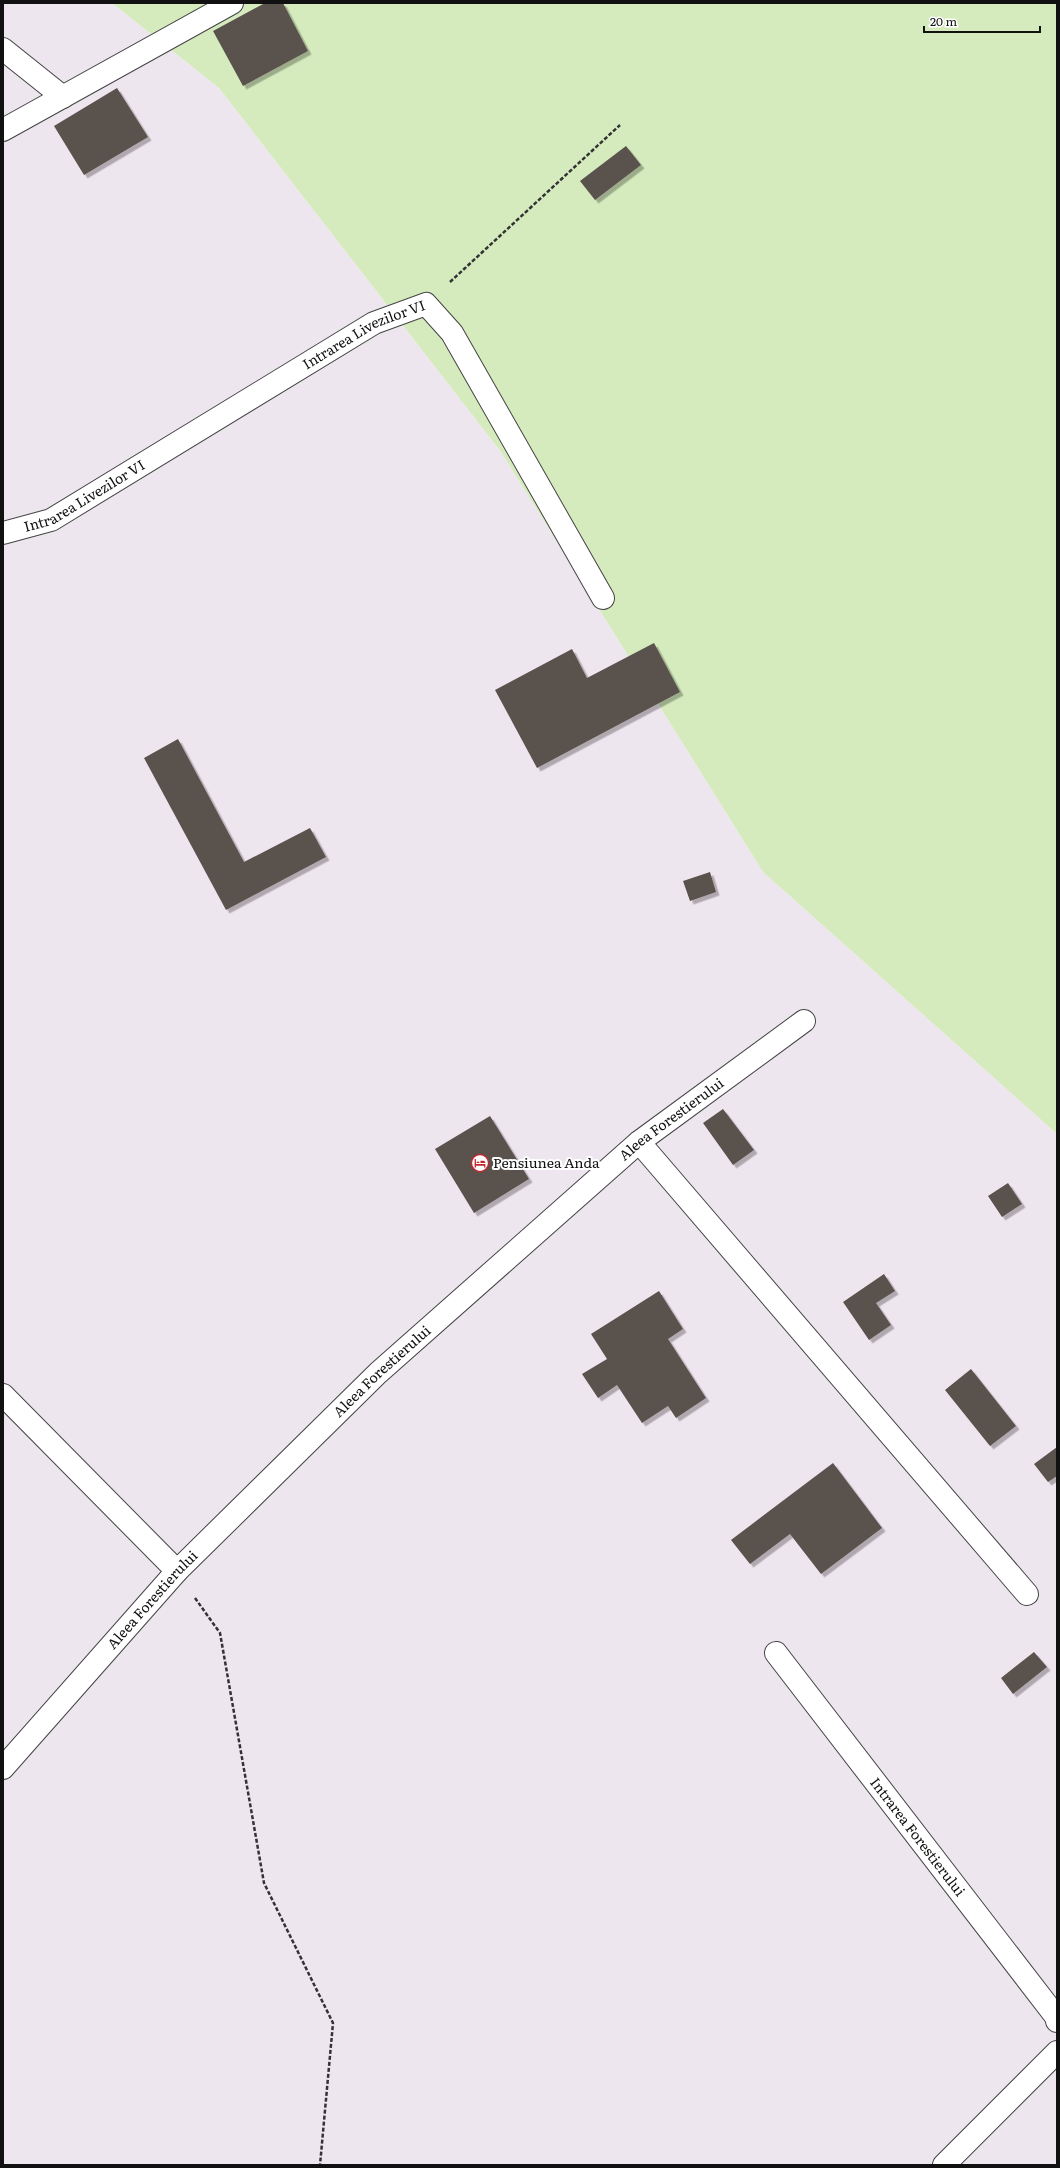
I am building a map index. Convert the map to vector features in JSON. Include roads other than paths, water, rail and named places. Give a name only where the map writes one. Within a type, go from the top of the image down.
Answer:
[{"type":"street","points":[[3,130],[232,3]]},
{"type":"street","points":[[3,49],[63,96]]},
{"type":"street","name":"Intrarea Livezilor VI","points":[[3,533],[51,520],[374,323],[426,304],[452,333],[603,598]]},
{"type":"street","name":"Aleea Forestierului","points":[[3,1768],[177,1571],[378,1373],[639,1142],[804,1021]]},
{"type":"street","points":[[639,1142],[1027,1594]]},
{"type":"street","points":[[3,1395],[177,1571]]},
{"type":"street","name":"Intrarea Forestierului","points":[[776,1653],[1052,2012],[1057,2021]]},
{"type":"street","points":[[944,2165],[1057,2052]]},
{"type":"place","name":"Pensiunea Anda","points":[[480,1163]]}]
